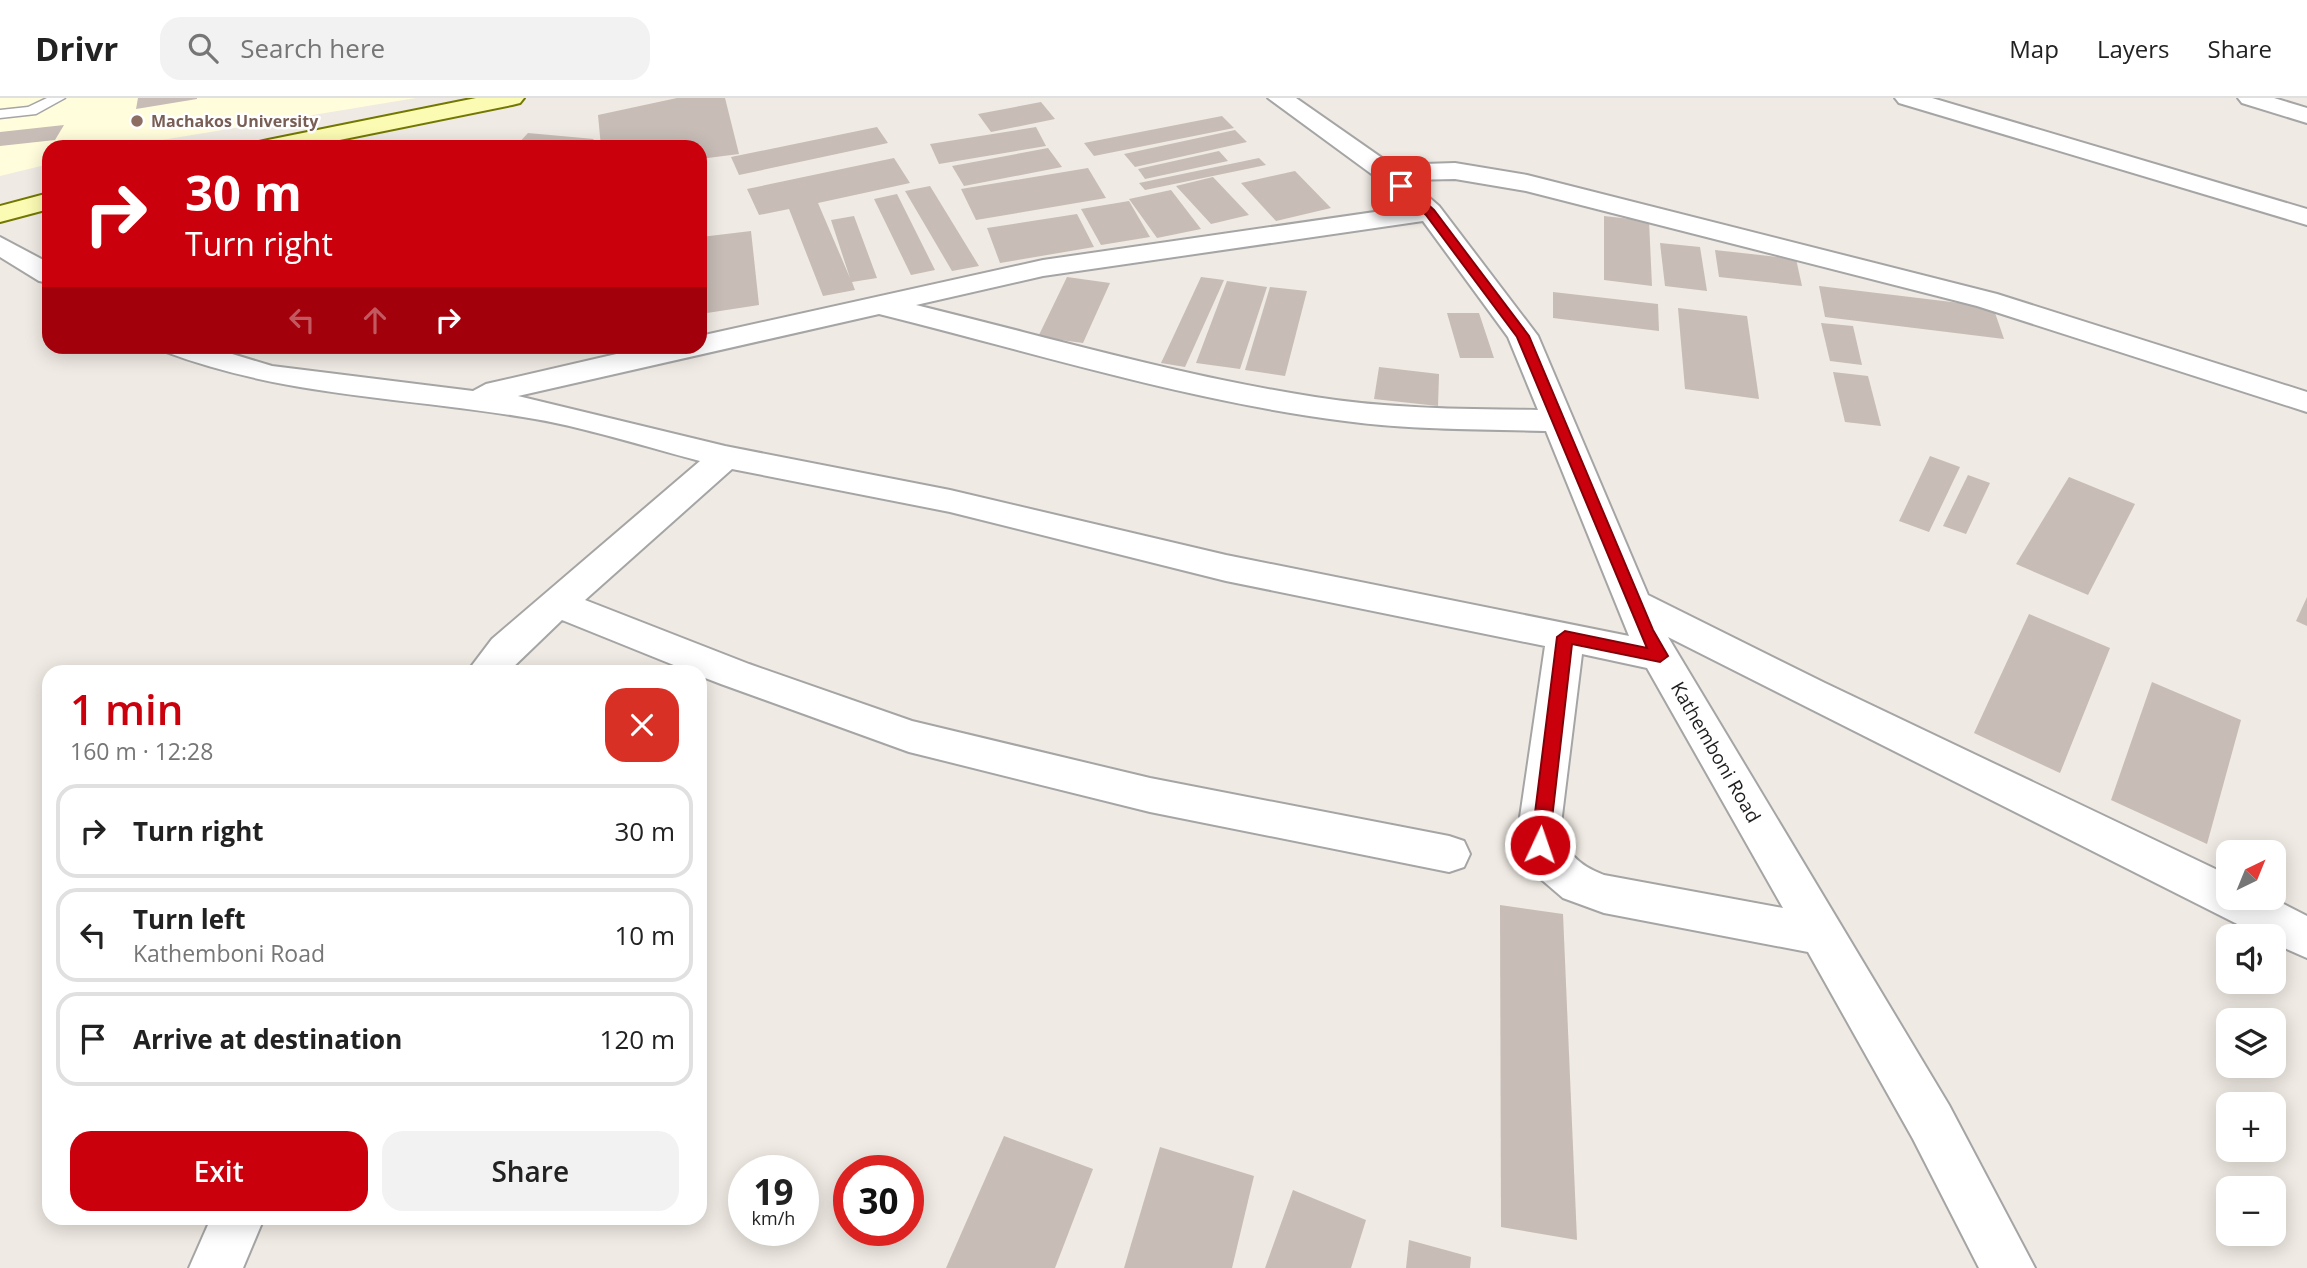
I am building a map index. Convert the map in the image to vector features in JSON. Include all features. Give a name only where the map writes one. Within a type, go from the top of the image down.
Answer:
[{"type":"main road","points":[[303,140],[512,98]]},
{"type":"main road","points":[[0,214],[42,203]]},
{"type":"street","name":"Kathemboni Road","points":[[1280,98],[1386,173],[1430,212],[1523,336],[1635,604],[1660,656],[1931,1122],[2008,1268]]},
{"type":"street","points":[[1908,98],[2307,217]]},
{"type":"street","points":[[2250,98],[2307,116]]},
{"type":"street","points":[[1386,173],[1455,171],[1541,186],[1987,300],[2307,402]]},
{"type":"street","points":[[707,343],[1043,268],[1430,212]]},
{"type":"street","points":[[0,245],[42,271]]},
{"type":"street","points":[[877,304],[1122,367],[1317,407],[1432,418],[1558,421]]},
{"type":"street","points":[[199,354],[229,365],[272,375],[526,407],[725,457],[950,501],[1226,568],[1660,656]]},
{"type":"street","points":[[468,398],[658,354]]},
{"type":"street","points":[[492,665],[505,649],[725,457]]},
{"type":"street","points":[[557,603],[735,674],[909,736],[1150,794],[1449,854]]},
{"type":"street","points":[[1635,604],[1811,694],[2216,891]]},
{"type":"street","points":[[1565,637],[1540,824],[1540,845],[1558,871],[1581,887],[1604,894],[1822,934]]},
{"type":"street","points":[[2254,910],[2307,938]]},
{"type":"street","points":[[216,1268],[235,1225]]},
{"type":"lane","points":[[0,127],[6,114],[31,111],[58,98]]},
{"type":"shaded area","name":"Machakos University","points":[[0,98],[416,98],[161,140],[42,140],[42,166],[0,176]]},
{"type":"building","points":[[138,98],[197,98],[197,99],[136,109]]},
{"type":"building","points":[[677,98],[725,98],[739,154],[707,158],[707,140],[600,140],[598,115]]},
{"type":"building","points":[[1041,102],[1055,119],[991,132],[978,114]]},
{"type":"building","points":[[1222,116],[1234,128],[1094,156],[1084,143]]},
{"type":"building","points":[[64,125],[55,140],[0,146],[0,132]]},
{"type":"building","points":[[877,127],[888,143],[739,175],[731,157]]},
{"type":"building","points":[[1036,127],[1046,146],[939,164],[930,144]]},
{"type":"building","points":[[1235,130],[1247,142],[1135,167],[1124,154]]},
{"type":"building","points":[[528,133],[594,139],[593,140],[522,140]]},
{"type":"building","points":[[1048,148],[1062,167],[964,186],[952,166]]},
{"type":"building","points":[[1219,151],[1228,161],[1145,179],[1138,169]]},
{"type":"building","points":[[894,158],[910,183],[818,203],[850,278],[831,220],[854,216],[877,278],[852,282],[855,290],[823,296],[789,209],[759,215],[747,189]]},
{"type":"building","points":[[1259,158],[1266,165],[1145,190],[1139,183]]},
{"type":"building","points":[[1088,168],[1106,198],[976,220],[961,189]]},
{"type":"building","points":[[1295,171],[1331,208],[1276,221],[1241,183]]},
{"type":"building","points":[[1213,177],[1249,215],[1211,224],[1176,186]]},
{"type":"building","points":[[930,186],[979,266],[952,271],[905,191]]},
{"type":"building","points":[[1171,190],[1201,229],[1157,238],[1129,199]]},
{"type":"building","points":[[897,194],[935,270],[911,275],[874,199]]},
{"type":"building","points":[[1129,201],[1150,237],[1101,245],[1081,209]]},
{"type":"building","points":[[1077,214],[1094,247],[1000,263],[987,228]]},
{"type":"building","points":[[1604,216],[1649,221],[1652,286],[1604,280]]},
{"type":"building","points":[[751,231],[759,305],[707,313],[707,236]]},
{"type":"building","points":[[1660,243],[1700,247],[1707,291],[1665,286]]},
{"type":"building","points":[[1715,250],[1796,259],[1802,286],[1719,277]]},
{"type":"building","points":[[1067,277],[1110,283],[1083,343],[1038,337]]},
{"type":"building","points":[[1201,277],[1224,280],[1185,367],[1161,363]]},
{"type":"building","points":[[1227,281],[1267,287],[1240,369],[1196,363]]},
{"type":"building","points":[[1819,286],[1993,307],[2004,339],[1825,317]]},
{"type":"building","points":[[1270,287],[1307,291],[1285,376],[1245,370]]},
{"type":"building","points":[[1553,292],[1658,304],[1659,331],[1553,318]]},
{"type":"building","points":[[1678,308],[1747,316],[1759,399],[1685,389]]},
{"type":"building","points":[[1447,313],[1479,313],[1494,358],[1460,358]]},
{"type":"building","points":[[1821,323],[1853,326],[1862,365],[1830,361]]},
{"type":"building","points":[[1379,367],[1439,374],[1438,406],[1374,399]]},
{"type":"building","points":[[1833,372],[1868,376],[1881,426],[1845,422]]},
{"type":"building","points":[[1930,456],[1960,467],[1929,532],[1899,521]]},
{"type":"building","points":[[1968,475],[1990,483],[1966,534],[1943,526]]},
{"type":"building","points":[[2069,477],[2135,504],[2088,595],[2016,564]]},
{"type":"building","points":[[2307,597],[2307,626],[2296,621]]},
{"type":"building","points":[[2029,614],[2110,648],[2060,773],[1974,733]]},
{"type":"building","points":[[2152,682],[2241,720],[2207,844],[2111,800]]},
{"type":"building","points":[[1500,905],[1563,914],[1577,1240],[1501,1227]]},
{"type":"building","points":[[1004,1136],[1093,1169],[1055,1268],[946,1268]]},
{"type":"building","points":[[1160,1147],[1254,1176],[1232,1268],[1124,1268]]},
{"type":"building","points":[[1293,1190],[1366,1220],[1351,1268],[1265,1268]]},
{"type":"building","points":[[1409,1240],[1471,1257],[1470,1268],[1406,1268]]},
{"type":"place","name":"Machakos University","points":[[137,121]]},
{"type":"route","points":[[1401,186],[1430,212],[1523,336],[1645,631],[1660,656],[1565,637],[1540,824],[1540,845]]}]
